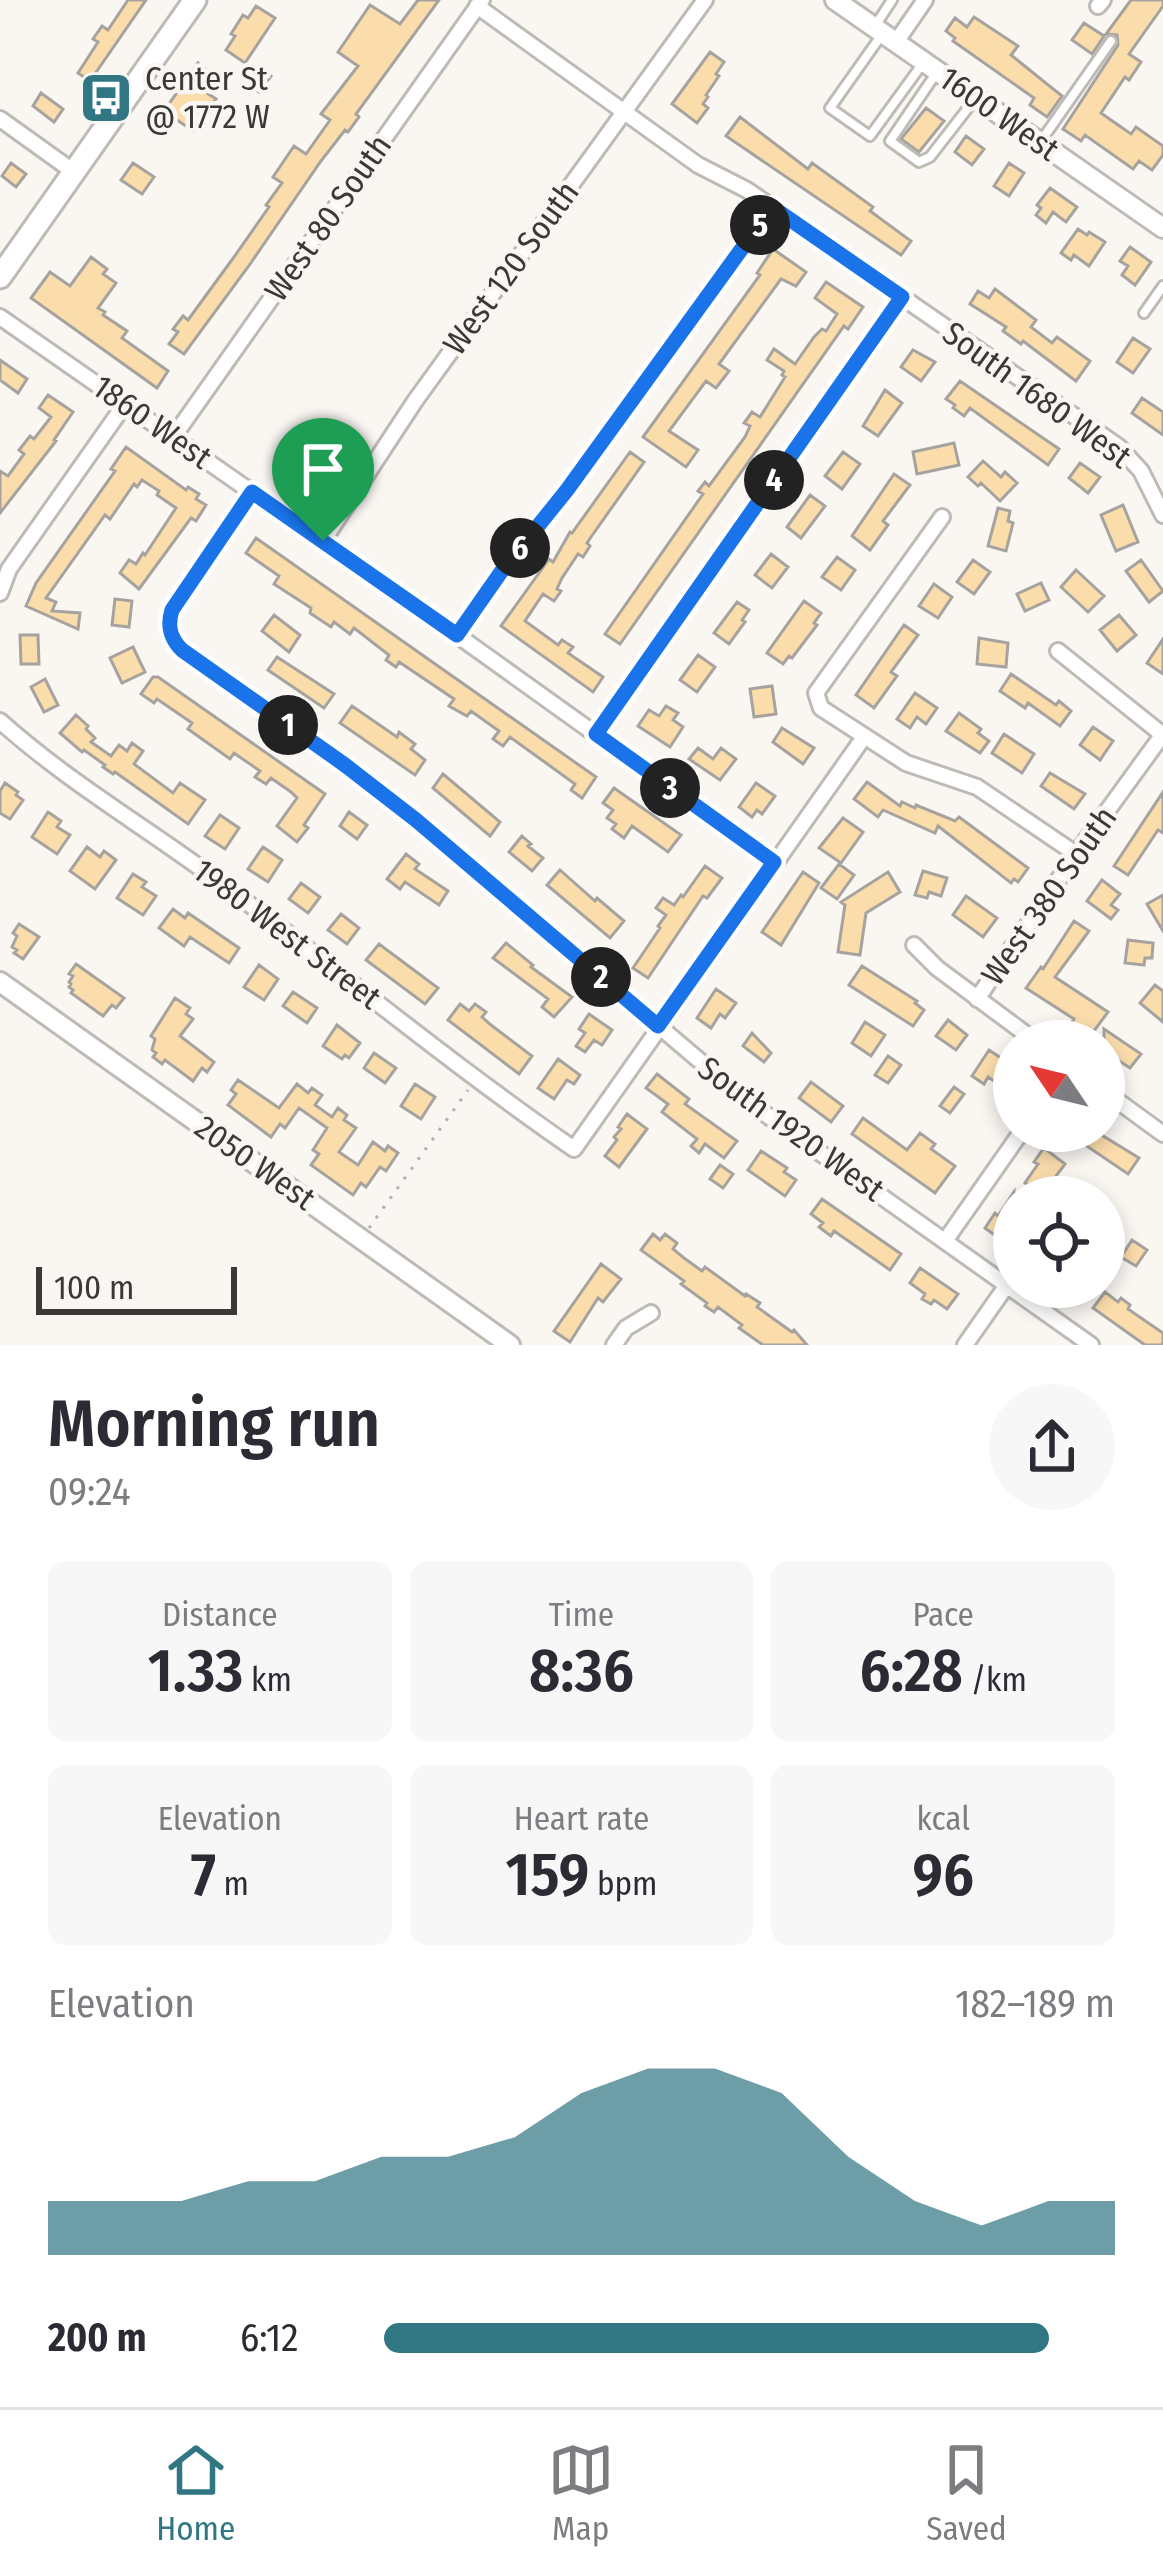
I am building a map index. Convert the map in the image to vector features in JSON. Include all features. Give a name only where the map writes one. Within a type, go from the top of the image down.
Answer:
[{"type":"main road","points":[[0,277],[195,0]]},
{"type":"street","name":"West 120 South","points":[[323,541],[415,401],[706,0]]},
{"type":"street","name":"1600 West","points":[[835,0],[1163,228]]},
{"type":"street","points":[[884,34],[925,0]]},
{"type":"street","name":"South 1680 West","points":[[479,3],[698,165],[747,190],[1119,447],[1142,471],[1163,515]]},
{"type":"street","name":"West 80 South","points":[[173,436],[479,3]]},
{"type":"street","points":[[0,119],[74,172]]},
{"type":"street","points":[[457,635],[772,207]]},
{"type":"street","points":[[596,734],[902,297]]},
{"type":"street","name":"1860 West","points":[[0,317],[774,862]]},
{"type":"street","points":[[0,592],[9,569],[125,404]]},
{"type":"street","name":"South 1920 West","points":[[252,492],[172,610],[169,628],[182,650],[416,820],[747,1101],[993,1275]]},
{"type":"street","points":[[942,517],[816,693],[821,708],[906,763],[977,787],[1076,854]]},
{"type":"street","points":[[1058,651],[1163,735]]},
{"type":"street","name":"1980 West Street","points":[[0,721],[574,1148],[658,1026]]},
{"type":"street","name":"West 380 South","points":[[977,999],[1163,735]]},
{"type":"street","points":[[658,1026],[864,737]]},
{"type":"street","points":[[914,945],[1006,1020]]},
{"type":"street","name":"2050 West","points":[[0,982],[510,1345]]},
{"type":"street","points":[[1125,1106],[1163,1134]]},
{"type":"street","points":[[945,1241],[1007,1152]]},
{"type":"street","points":[[965,1345],[993,1305]]},
{"type":"street","name":"South 1920 West","points":[[1039,1308],[1091,1345]]},
{"type":"street","points":[[614,1345],[626,1328],[651,1313]]},
{"type":"lane","points":[[892,0],[884,34],[830,108],[870,136],[931,66]]},
{"type":"lane","points":[[1041,142],[1111,40]]},
{"type":"lane","points":[[931,66],[890,141],[919,162],[930,157],[976,98]]},
{"type":"lane","points":[[1144,314],[1163,286]]},
{"type":"path","points":[[361,1239],[476,1079]]},
{"type":"building","points":[[128,0],[146,0],[90,81],[78,73],[98,42],[93,39],[102,26],[108,30]]},
{"type":"building","points":[[418,0],[439,0],[184,354],[169,344],[178,332],[173,329],[183,316],[188,320],[269,207],[282,183],[273,177],[294,146],[306,154],[330,120],[321,114],[358,66],[338,52],[370,5],[400,24]]},
{"type":"building","points":[[1131,0],[1163,0],[1163,6],[1129,54],[1141,62],[1101,113],[1131,134],[1136,127],[1163,146],[1163,155],[1152,170],[1139,161],[1133,169],[1085,135],[1081,141],[1063,129],[1118,45],[1117,35],[1106,34]]},
{"type":"building","points":[[256,6],[275,18],[245,63],[226,50],[243,15],[248,18]]},
{"type":"building","points":[[974,17],[1018,46],[1011,55],[1062,96],[1047,117],[1030,105],[1034,98],[953,41],[946,31],[955,18],[967,27]]},
{"type":"building","points":[[1084,23],[1104,36],[1092,54],[1072,40]]},
{"type":"building","points":[[710,52],[724,62],[706,95],[703,104],[708,108],[697,123],[672,104]]},
{"type":"building","points":[[198,63],[209,72],[198,87],[216,99],[193,131],[164,111]]},
{"type":"building","points":[[259,67],[271,76],[259,92],[247,84]]},
{"type":"building","points":[[41,93],[63,109],[54,122],[33,106]]},
{"type":"building","points":[[926,108],[944,121],[919,152],[901,139]]},
{"type":"building","points":[[740,117],[808,169],[812,163],[873,207],[870,211],[911,241],[901,255],[726,136]]},
{"type":"building","points":[[966,136],[984,149],[972,165],[955,152]]},
{"type":"building","points":[[11,163],[26,174],[16,187],[2,176]]},
{"type":"building","points":[[133,163],[154,177],[142,194],[121,180]]},
{"type":"building","points":[[1009,163],[1024,173],[1009,196],[994,186]]},
{"type":"building","points":[[1050,188],[1077,207],[1066,222],[1053,212],[1046,223],[1036,215],[1041,208],[1037,205]]},
{"type":"building","points":[[1078,229],[1105,242],[1089,266],[1074,255],[1071,260],[1061,253]]},
{"type":"building","points":[[1130,247],[1151,262],[1135,285],[1122,275],[1128,266],[1120,261]]},
{"type":"building","points":[[773,249],[806,272],[796,286],[781,279],[719,364],[729,371],[716,388],[706,381],[669,431],[698,450],[686,467],[643,437],[760,275]]},
{"type":"building","points":[[91,257],[116,283],[98,308],[127,331],[122,338],[168,371],[157,388],[31,298],[50,272],[70,286]]},
{"type":"building","points":[[826,282],[863,307],[848,329],[844,326],[620,644],[605,634],[703,494],[698,491],[705,482],[709,486],[745,437],[750,426],[744,423],[752,412],[760,417],[785,377],[784,371],[767,360],[774,349],[795,364],[837,314],[815,298]]},
{"type":"building","points":[[995,289],[1036,320],[1031,327],[1052,343],[1057,337],[1090,361],[1076,381],[970,304],[978,291],[989,298]]},
{"type":"building","points":[[1133,338],[1150,349],[1133,373],[1117,362]]},
{"type":"building","points":[[913,350],[935,362],[921,381],[901,367]]},
{"type":"building","points":[[0,360],[27,379],[18,393],[0,380]]},
{"type":"building","points":[[960,381],[1059,449],[1048,465],[970,408],[964,416],[953,408],[946,399]]},
{"type":"building","points":[[885,390],[902,403],[878,436],[863,426]]},
{"type":"building","points":[[48,395],[73,412],[0,513],[0,471],[8,476],[24,454],[19,450],[51,417],[39,408]]},
{"type":"building","points":[[1142,398],[1163,412],[1163,435],[1132,413]]},
{"type":"building","points":[[954,443],[959,465],[917,474],[913,452]]},
{"type":"building","points":[[126,447],[186,490],[199,494],[196,499],[206,505],[196,521],[191,518],[139,589],[120,573],[129,560],[136,564],[145,555],[176,508],[142,480],[137,487],[134,484],[110,519],[105,515],[46,598],[56,602],[52,611],[80,613],[78,629],[26,606],[36,583],[115,471],[111,469]]},
{"type":"building","points":[[630,452],[644,462],[587,543],[590,546],[583,557],[578,554],[562,578],[554,601],[543,594],[525,621],[558,645],[562,640],[573,647],[568,653],[603,677],[593,692],[501,626],[549,559],[553,562]]},
{"type":"building","points":[[843,452],[860,464],[842,489],[825,476]]},
{"type":"building","points":[[983,461],[1001,477],[1005,472],[1017,483],[1000,501],[968,477]]},
{"type":"building","points":[[1080,463],[1100,477],[1088,493],[1069,478]]},
{"type":"building","points":[[894,474],[910,485],[883,521],[888,525],[870,550],[852,536]]},
{"type":"building","points":[[810,495],[825,506],[801,538],[787,527]]},
{"type":"building","points":[[1123,505],[1138,542],[1116,551],[1101,515]]},
{"type":"building","points":[[998,508],[1010,511],[1008,521],[1013,523],[1006,551],[988,546]]},
{"type":"building","points":[[256,538],[596,777],[582,798],[571,790],[575,784],[510,737],[503,746],[493,739],[499,731],[471,711],[467,716],[449,706],[454,699],[399,662],[396,667],[386,660],[389,655],[354,628],[350,634],[310,613],[311,608],[274,584],[279,576],[246,553]]},
{"type":"building","points":[[771,554],[788,567],[772,588],[755,575]]},
{"type":"building","points":[[837,557],[855,570],[841,590],[822,577]]},
{"type":"building","points":[[973,560],[990,572],[974,594],[957,582]]},
{"type":"building","points":[[1141,560],[1163,591],[1149,602],[1126,571]]},
{"type":"building","points":[[1076,570],[1104,596],[1088,612],[1061,587]]},
{"type":"building","points":[[1041,583],[1049,600],[1025,611],[1017,594]]},
{"type":"building","points":[[934,584],[952,597],[938,618],[919,606]]},
{"type":"building","points":[[115,599],[132,601],[129,627],[112,625]]},
{"type":"building","points":[[804,601],[821,613],[817,625],[783,664],[767,653]]},
{"type":"building","points":[[737,602],[749,610],[729,644],[714,633]]},
{"type":"building","points":[[274,615],[300,635],[289,652],[262,631]]},
{"type":"building","points":[[1119,615],[1136,635],[1117,651],[1100,630]]},
{"type":"building","points":[[904,625],[918,635],[891,672],[897,676],[874,708],[856,695]]},
{"type":"building","points":[[20,635],[38,635],[39,664],[21,664]]},
{"type":"building","points":[[979,638],[1008,643],[1006,667],[977,664]]},
{"type":"building","points":[[1163,639],[1163,674],[1147,663]]},
{"type":"building","points":[[133,647],[145,672],[122,683],[110,658]]},
{"type":"building","points":[[698,655],[715,667],[697,692],[680,680]]},
{"type":"building","points":[[277,657],[334,694],[324,708],[268,670]]},
{"type":"building","points":[[1011,674],[1071,711],[1060,726],[1028,703],[1025,708],[1000,691]]},
{"type":"building","points":[[153,677],[325,794],[297,842],[277,826],[297,798],[271,778],[266,784],[255,777],[260,771],[234,753],[230,759],[188,729],[192,723],[141,694]]},
{"type":"building","points":[[45,679],[58,705],[44,712],[31,687]]},
{"type":"building","points":[[772,686],[776,714],[754,717],[750,689]]},
{"type":"building","points":[[915,693],[937,708],[926,724],[917,717],[910,728],[897,719]]},
{"type":"building","points":[[352,706],[415,744],[411,749],[425,760],[415,775],[340,723]]},
{"type":"building","points":[[666,706],[678,713],[673,720],[683,727],[670,747],[638,726],[649,710],[659,716]]},
{"type":"building","points":[[959,713],[989,741],[980,753],[946,731]]},
{"type":"building","points":[[76,715],[95,738],[91,742],[111,756],[119,745],[127,751],[132,743],[143,751],[134,764],[173,793],[180,783],[205,800],[188,824],[60,733]]},
{"type":"building","points":[[1093,727],[1113,741],[1100,760],[1080,745]]},
{"type":"building","points":[[782,728],[814,748],[803,764],[773,742]]},
{"type":"building","points":[[1004,734],[1034,754],[1022,773],[992,753]]},
{"type":"building","points":[[698,748],[713,759],[721,748],[736,759],[720,780],[689,759]]},
{"type":"building","points":[[1050,773],[1085,794],[1074,809],[1041,786]]},
{"type":"building","points":[[443,774],[500,822],[490,836],[433,788]]},
{"type":"building","points":[[867,782],[900,806],[902,802],[916,805],[955,821],[959,817],[1028,868],[1018,882],[1011,883],[938,826],[935,833],[883,810],[878,817],[854,799]]},
{"type":"building","points":[[5,783],[23,800],[10,819],[0,813],[0,791]]},
{"type":"building","points":[[756,783],[775,796],[762,814],[757,810],[752,817],[739,807]]},
{"type":"building","points":[[614,788],[681,835],[668,852],[632,826],[624,838],[612,829],[616,824],[607,818],[613,810],[603,803]]},
{"type":"building","points":[[1163,792],[1163,833],[1158,830],[1128,875],[1114,866]]},
{"type":"building","points":[[48,812],[61,821],[57,827],[70,835],[57,854],[32,837]]},
{"type":"building","points":[[349,812],[367,825],[357,839],[340,826]]},
{"type":"building","points":[[220,815],[239,828],[225,849],[205,836]]},
{"type":"building","points":[[843,818],[863,832],[841,863],[819,848]]},
{"type":"building","points":[[522,836],[543,858],[532,871],[509,852]]},
{"type":"building","points":[[87,847],[100,857],[104,851],[116,860],[95,889],[70,871]]},
{"type":"building","points":[[263,847],[282,860],[268,882],[248,869]]},
{"type":"building","points":[[406,854],[419,864],[415,869],[448,891],[439,905],[405,882],[400,889],[387,879]]},
{"type":"building","points":[[839,864],[854,875],[837,899],[821,888]]},
{"type":"building","points":[[705,866],[722,878],[707,898],[703,896],[648,978],[633,968],[666,915],[656,908],[663,898],[674,905]]},
{"type":"building","points":[[560,870],[624,921],[610,938],[547,885]]},
{"type":"building","points":[[923,871],[947,878],[941,896],[915,895]]},
{"type":"building","points":[[803,872],[819,883],[781,945],[762,932]]},
{"type":"building","points":[[888,872],[900,892],[866,913],[860,955],[838,952],[845,905],[841,902]]},
{"type":"building","points":[[133,874],[156,896],[143,915],[117,898]]},
{"type":"building","points":[[1102,880],[1120,894],[1111,905],[1118,910],[1111,919],[1087,901]]},
{"type":"building","points":[[301,883],[320,897],[308,913],[289,899]]},
{"type":"building","points":[[1163,895],[1163,931],[1147,904]]},
{"type":"building","points":[[966,896],[997,918],[983,937],[953,915]]},
{"type":"building","points":[[173,909],[185,918],[188,913],[239,948],[229,963],[190,937],[184,946],[159,928]]},
{"type":"building","points":[[341,914],[359,928],[347,944],[328,930]]},
{"type":"building","points":[[1074,921],[1089,931],[1055,977],[1108,1012],[1102,1020],[1073,1020],[1026,988]]},
{"type":"building","points":[[19,924],[39,937],[23,959],[12,947]]},
{"type":"building","points":[[1128,940],[1153,943],[1152,958],[1145,958],[1144,965],[1125,963]]},
{"type":"building","points":[[506,943],[572,997],[554,1017],[542,1007],[548,999],[493,958]]},
{"type":"building","points":[[379,944],[438,988],[425,1004],[366,960]]},
{"type":"building","points":[[76,964],[124,998],[116,1008],[112,1005],[103,1016],[71,993],[73,976],[69,974]]},
{"type":"building","points":[[259,965],[278,979],[264,1000],[244,987]]},
{"type":"building","points":[[862,966],[917,1001],[924,1010],[913,1026],[849,985]]},
{"type":"building","points":[[1155,985],[1163,991],[1163,1022],[1140,1003]]},
{"type":"building","points":[[716,989],[736,1003],[711,1028],[697,1018]]},
{"type":"building","points":[[293,992],[317,1008],[307,1023],[283,1006]]},
{"type":"building","points":[[175,998],[190,1008],[186,1014],[193,1019],[180,1036],[214,1062],[207,1072],[202,1068],[193,1081],[165,1060],[162,1064],[153,1057],[155,1039],[151,1036]]},
{"type":"building","points":[[460,1004],[469,1011],[475,1004],[486,1012],[482,1017],[532,1056],[519,1074],[448,1020]]},
{"type":"building","points":[[589,1014],[612,1030],[602,1045],[594,1040],[585,1052],[576,1046],[585,1033],[579,1029]]},
{"type":"building","points":[[948,1020],[967,1035],[956,1050],[936,1036]]},
{"type":"building","points":[[865,1022],[885,1035],[871,1056],[852,1043]]},
{"type":"building","points":[[337,1025],[360,1043],[349,1058],[342,1059],[323,1046]]},
{"type":"building","points":[[752,1033],[771,1053],[764,1062],[743,1046]]},
{"type":"building","points":[[1125,1043],[1141,1054],[1130,1068],[1125,1065]]},
{"type":"building","points":[[989,1050],[993,1053],[993,1080],[988,1077],[984,1084],[972,1076]]},
{"type":"building","points":[[374,1053],[396,1068],[385,1083],[364,1068]]},
{"type":"building","points":[[888,1056],[901,1065],[888,1083],[875,1075]]},
{"type":"building","points":[[558,1059],[580,1075],[574,1084],[567,1080],[554,1099],[538,1088]]},
{"type":"building","points":[[657,1074],[689,1099],[685,1104],[737,1141],[724,1158],[705,1144],[699,1153],[691,1146],[697,1139],[662,1112],[668,1104],[646,1088]]},
{"type":"building","points":[[238,1080],[279,1108],[297,1084],[308,1093],[312,1088],[322,1095],[315,1105],[332,1117],[338,1108],[356,1128],[339,1152],[358,1165],[373,1142],[398,1153],[386,1171],[380,1167],[366,1187],[361,1183],[353,1195],[311,1165],[319,1154],[313,1150],[327,1128],[299,1108],[285,1128],[280,1124],[271,1137],[228,1105]]},
{"type":"building","points":[[811,1082],[843,1106],[831,1122],[799,1098]]},
{"type":"building","points":[[415,1084],[435,1097],[421,1119],[401,1106]]},
{"type":"building","points":[[954,1087],[964,1094],[950,1113],[940,1106]]},
{"type":"building","points":[[627,1114],[647,1129],[619,1167],[605,1156]]},
{"type":"building","points":[[863,1118],[907,1150],[920,1133],[935,1144],[931,1149],[955,1166],[935,1193],[852,1134]]},
{"type":"building","points":[[1125,1149],[1139,1158],[1128,1174],[1096,1152]]},
{"type":"building","points":[[761,1151],[796,1180],[785,1196],[748,1170]]},
{"type":"building","points":[[1041,1152],[1049,1152],[1065,1164],[1056,1176],[1030,1176],[1038,1164],[1034,1162]]},
{"type":"building","points":[[720,1165],[733,1174],[723,1188],[710,1179]]},
{"type":"building","points":[[822,1199],[901,1254],[890,1270],[834,1231],[831,1236],[819,1227],[823,1223],[811,1214]]},
{"type":"building","points":[[653,1234],[660,1240],[665,1234],[677,1243],[673,1249],[684,1258],[760,1303],[757,1307],[794,1330],[807,1345],[763,1345],[718,1307],[714,1312],[705,1306],[681,1284],[684,1281],[641,1250]]},
{"type":"building","points":[[1132,1240],[1147,1250],[1136,1266],[1125,1259]]},
{"type":"building","points":[[601,1264],[621,1279],[603,1302],[598,1298],[570,1342],[554,1331]]},
{"type":"building","points":[[920,1268],[958,1294],[947,1309],[922,1299],[925,1294],[910,1283]]},
{"type":"building","points":[[1125,1301],[1128,1309],[1163,1333],[1163,1345],[1145,1345],[1093,1308],[1125,1308]]},
{"type":"place","name":"Center St @ 1772 W","points":[[106,98]]},
{"type":"route","points":[[772,207],[902,297],[596,734],[774,862],[658,1026],[416,820],[176,644],[169,628],[172,610],[252,492],[323,541],[457,635],[772,207]]}]
